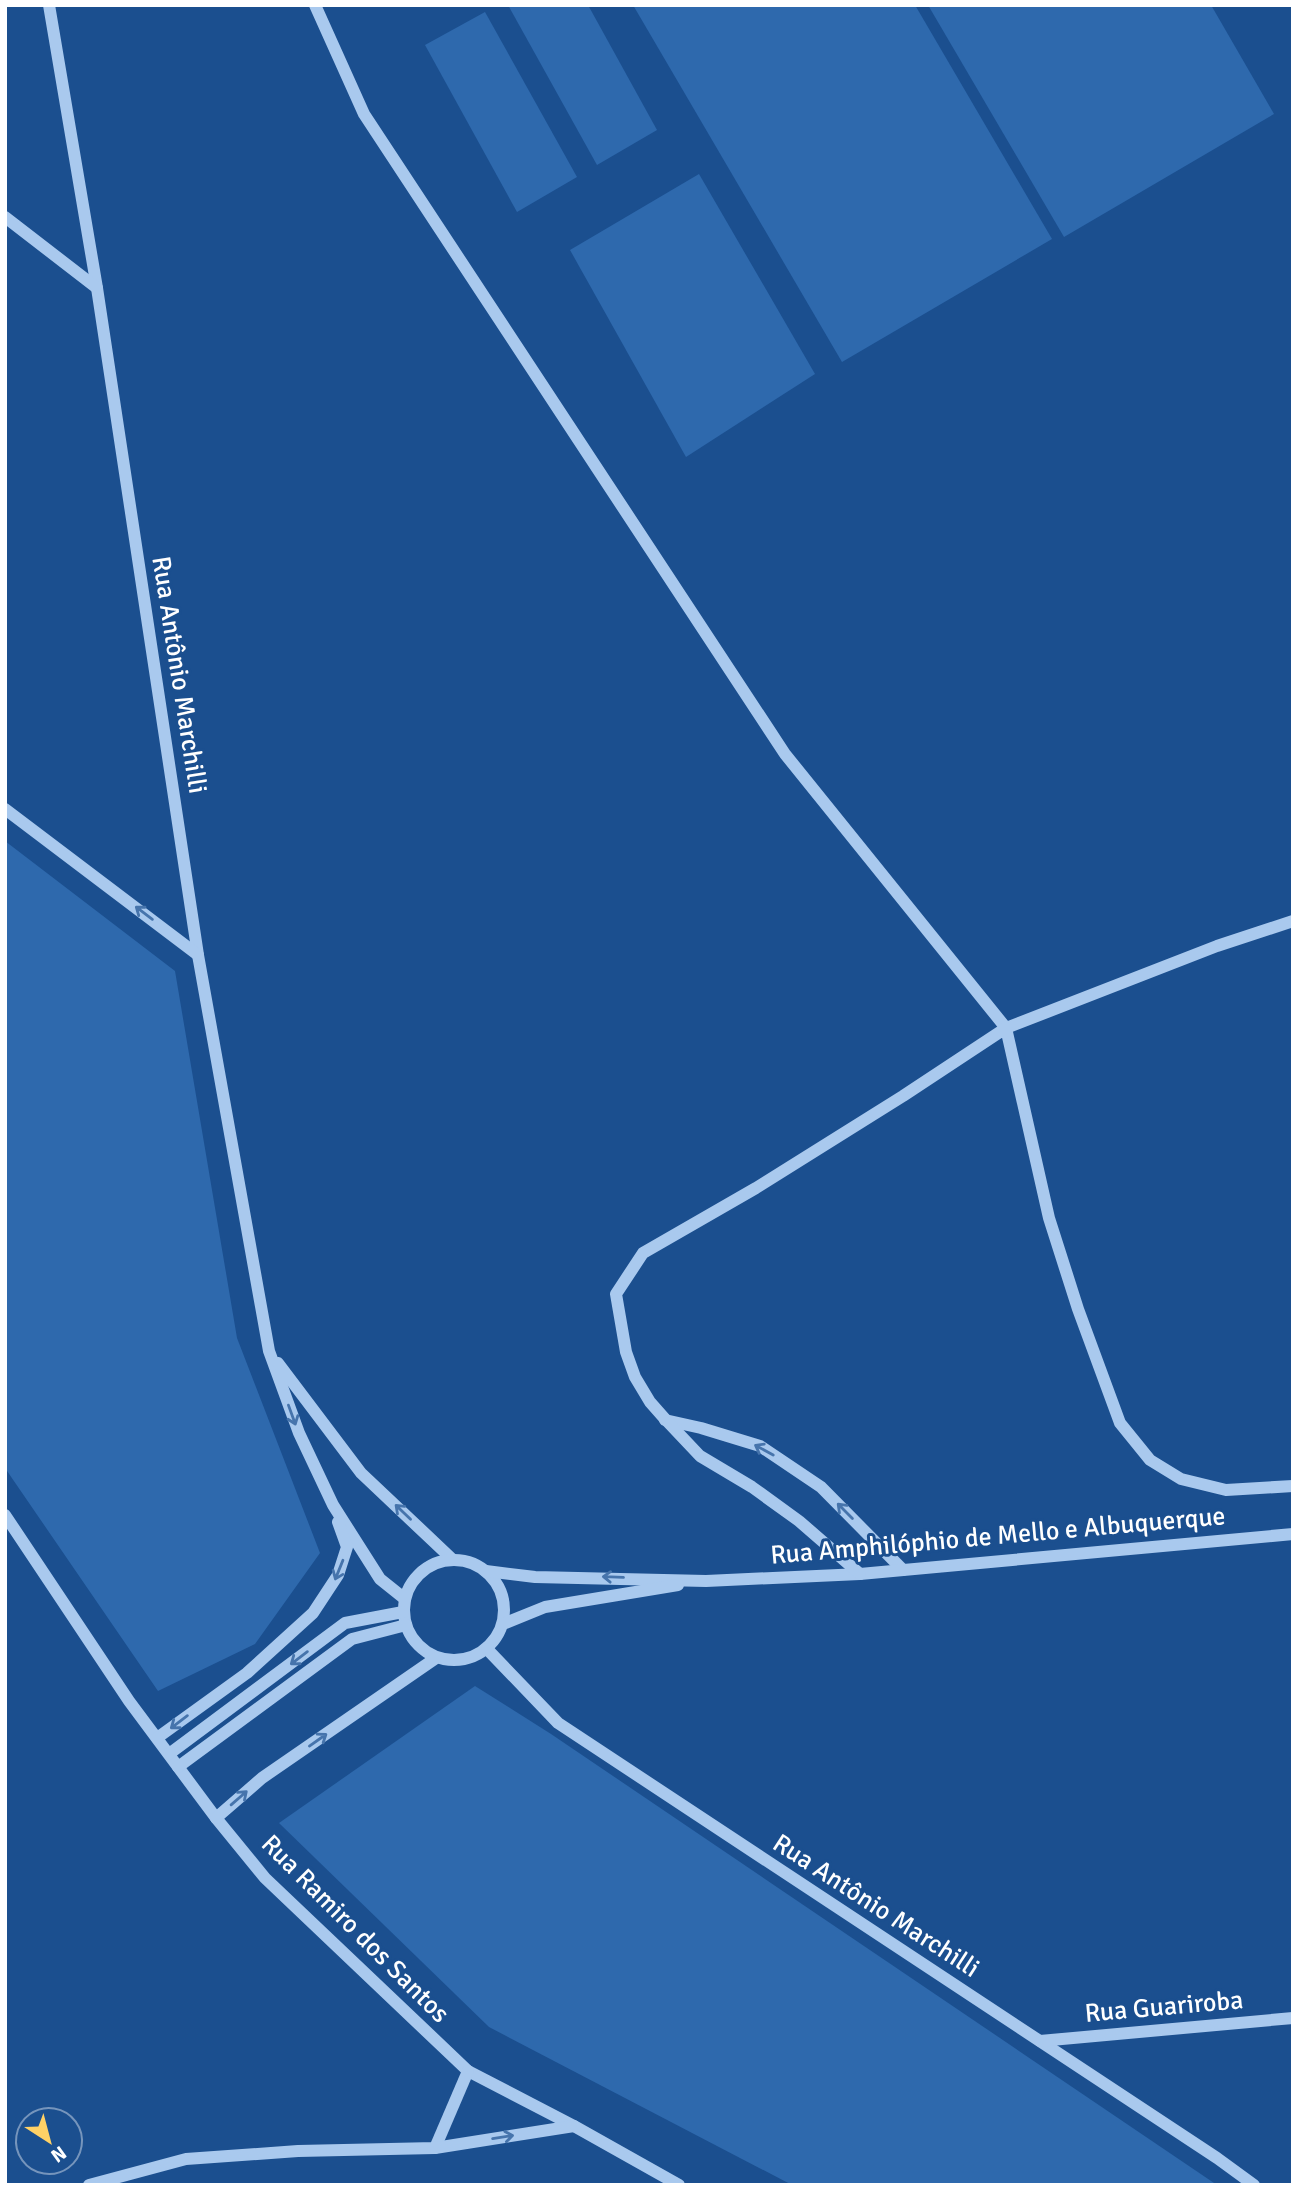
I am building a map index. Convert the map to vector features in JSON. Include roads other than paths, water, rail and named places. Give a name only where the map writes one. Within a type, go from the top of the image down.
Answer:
[{"type":"street","name":"Rua Antônio Marchilli","points":[[49,5],[97,288],[198,954],[269,1351],[299,1433],[333,1505],[380,1579],[405,1612]]},
{"type":"street","points":[[315,5],[364,114],[785,754],[1006,1028],[1049,1218],[1078,1309],[1120,1423],[1150,1460],[1181,1479],[1226,1490],[1293,1486]]},
{"type":"street","points":[[5,218],[97,288]]},
{"type":"street","points":[[5,809],[198,954]]},
{"type":"street","points":[[860,1574],[799,1521],[700,1455],[650,1402],[635,1377],[626,1352],[615,1294],[643,1253],[757,1188],[1006,1028],[1217,946],[1293,920]]},
{"type":"street","name":"Rua Antônio Marchilli","points":[[269,1351],[361,1473],[452,1559]]},
{"type":"street","points":[[665,1419],[760,1446],[821,1487],[903,1570]]},
{"type":"street","points":[[157,1738],[247,1673],[313,1613],[338,1575],[347,1547],[333,1505]]},
{"type":"street","name":"Rua Ramiro dos Santos","points":[[5,1515],[129,1701],[216,1818],[265,1878],[468,2071],[679,2185]]},
{"type":"street","name":"Rua Amphilóphio de Mello e Albuquerque","points":[[486,1571],[535,1577],[706,1581],[860,1574],[1293,1534]]},
{"type":"street","points":[[452,1559],[470,1562],[486,1571],[496,1581],[505,1609],[503,1624],[487,1649],[471,1658],[454,1661],[436,1658],[417,1645],[405,1612],[414,1579],[431,1565],[452,1559]]},
{"type":"street","name":"Rua Amphilóphio de Mello e Albuquerque","points":[[503,1624],[545,1607],[706,1581]]},
{"type":"street","points":[[169,1754],[345,1623],[405,1612]]},
{"type":"street","points":[[178,1767],[352,1639],[405,1612]]},
{"type":"street","name":"Rua Antônio Marchilli","points":[[487,1649],[558,1723],[1254,2185]]},
{"type":"street","points":[[216,1818],[262,1778],[436,1658]]},
{"type":"street","name":"Rua Guariroba","points":[[1040,2041],[1293,2018]]},
{"type":"street","points":[[436,2148],[468,2071]]},
{"type":"street","points":[[89,2185],[186,2159],[298,2151],[436,2148],[574,2126]]}]
